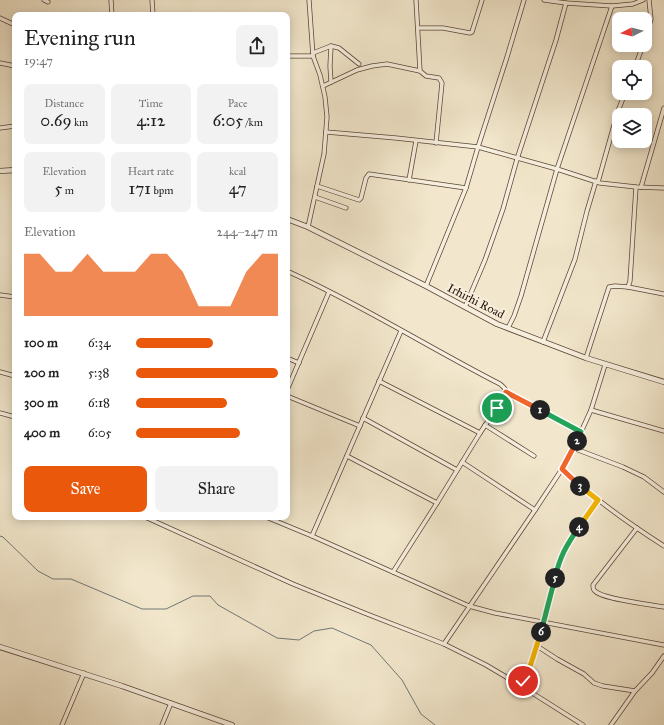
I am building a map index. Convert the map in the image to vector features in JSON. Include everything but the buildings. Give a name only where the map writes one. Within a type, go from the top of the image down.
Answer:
[{"type":"street","points":[[112,0],[112,12]]},
{"type":"street","points":[[152,0],[153,12]]},
{"type":"street","points":[[308,227],[324,154],[327,117],[323,86],[313,54],[309,0]]},
{"type":"street","points":[[416,0],[420,71]]},
{"type":"street","points":[[418,28],[444,28],[470,33],[472,32],[482,0]]},
{"type":"street","points":[[426,286],[466,188],[524,0]]},
{"type":"street","points":[[544,0],[612,6],[633,4],[643,0]]},
{"type":"street","points":[[605,0],[605,5]]},
{"type":"street","points":[[649,0],[650,12]]},
{"type":"street","points":[[464,307],[485,260],[503,209],[517,159],[556,40],[566,3]]},
{"type":"street","points":[[508,328],[521,296],[557,169],[612,6]]},
{"type":"street","points":[[0,18],[12,24]]},
{"type":"street","points":[[330,46],[331,82]]},
{"type":"street","points":[[290,56],[313,54],[330,46],[339,48],[359,64]]},
{"type":"street","points":[[0,63],[12,65]]},
{"type":"street","points":[[323,86],[358,70],[387,64],[420,71],[426,76],[439,78],[442,83],[436,143]]},
{"type":"street","points":[[543,342],[575,259],[587,211],[622,100]]},
{"type":"street","points":[[628,287],[639,187],[664,108]]},
{"type":"street","points":[[0,128],[12,126]]},
{"type":"street","points":[[326,132],[478,147],[597,182],[639,187],[664,188]]},
{"type":"street","points":[[409,180],[416,141]]},
{"type":"street","points":[[0,171],[12,170]]},
{"type":"street","points":[[317,186],[359,200],[361,198],[366,178],[369,174],[466,188]]},
{"type":"street","points":[[315,197],[346,208]]},
{"type":"street","name":"Irhirhi Road","points":[[290,220],[308,227],[426,286],[488,320],[605,365],[664,382]]},
{"type":"street","points":[[290,272],[500,384],[505,388],[506,392],[581,432]]},
{"type":"street","points":[[586,358],[609,287],[628,287],[664,294]]},
{"type":"street","points":[[290,383],[329,292]]},
{"type":"street","points":[[0,295],[12,297]]},
{"type":"street","points":[[312,536],[402,331]]},
{"type":"street","points":[[290,359],[299,363]]},
{"type":"street","points":[[444,644],[536,510],[562,469],[574,448],[591,410],[605,365]]},
{"type":"street","points":[[0,372],[12,375]]},
{"type":"street","points":[[380,381],[480,433]]},
{"type":"street","points":[[393,572],[506,392]]},
{"type":"street","points":[[290,397],[360,426]]},
{"type":"street","points":[[591,410],[664,431]]},
{"type":"street","points":[[0,413],[12,416]]},
{"type":"street","points":[[363,418],[457,470]]},
{"type":"street","points":[[485,425],[534,456]]},
{"type":"street","points":[[574,448],[623,466],[644,477],[664,492]]},
{"type":"street","points":[[347,456],[437,503]]},
{"type":"street","points":[[462,462],[536,510]]},
{"type":"street","points":[[562,469],[598,500],[664,546]]},
{"type":"street","points":[[518,684],[524,680],[538,646],[559,560],[566,546],[598,500]]},
{"type":"street","points":[[152,520],[293,584],[444,644],[486,665],[542,698],[583,725]]},
{"type":"street","points":[[273,520],[469,606],[544,623],[664,645]]},
{"type":"street","points":[[637,528],[593,585],[594,591],[612,598],[664,607]]},
{"type":"street","points":[[538,646],[557,659],[584,674],[594,683],[602,686],[635,691]]},
{"type":"street","points":[[0,647],[84,673],[232,725]]},
{"type":"street","points":[[611,725],[635,691],[652,673],[664,656]]},
{"type":"street","points":[[62,725],[84,673]]},
{"type":"street","points":[[162,725],[171,703]]},
{"type":"waterway","points":[[0,536],[3,537],[38,571],[53,579],[71,579],[142,609],[166,609],[193,596],[210,596],[218,605],[277,638],[299,640],[314,631],[332,628],[371,645],[402,680],[421,714],[435,725]]},
{"type":"route","points":[[497,408],[506,392],[581,432],[562,469],[598,500],[566,546],[559,560],[538,646],[528,673],[523,681]]}]
